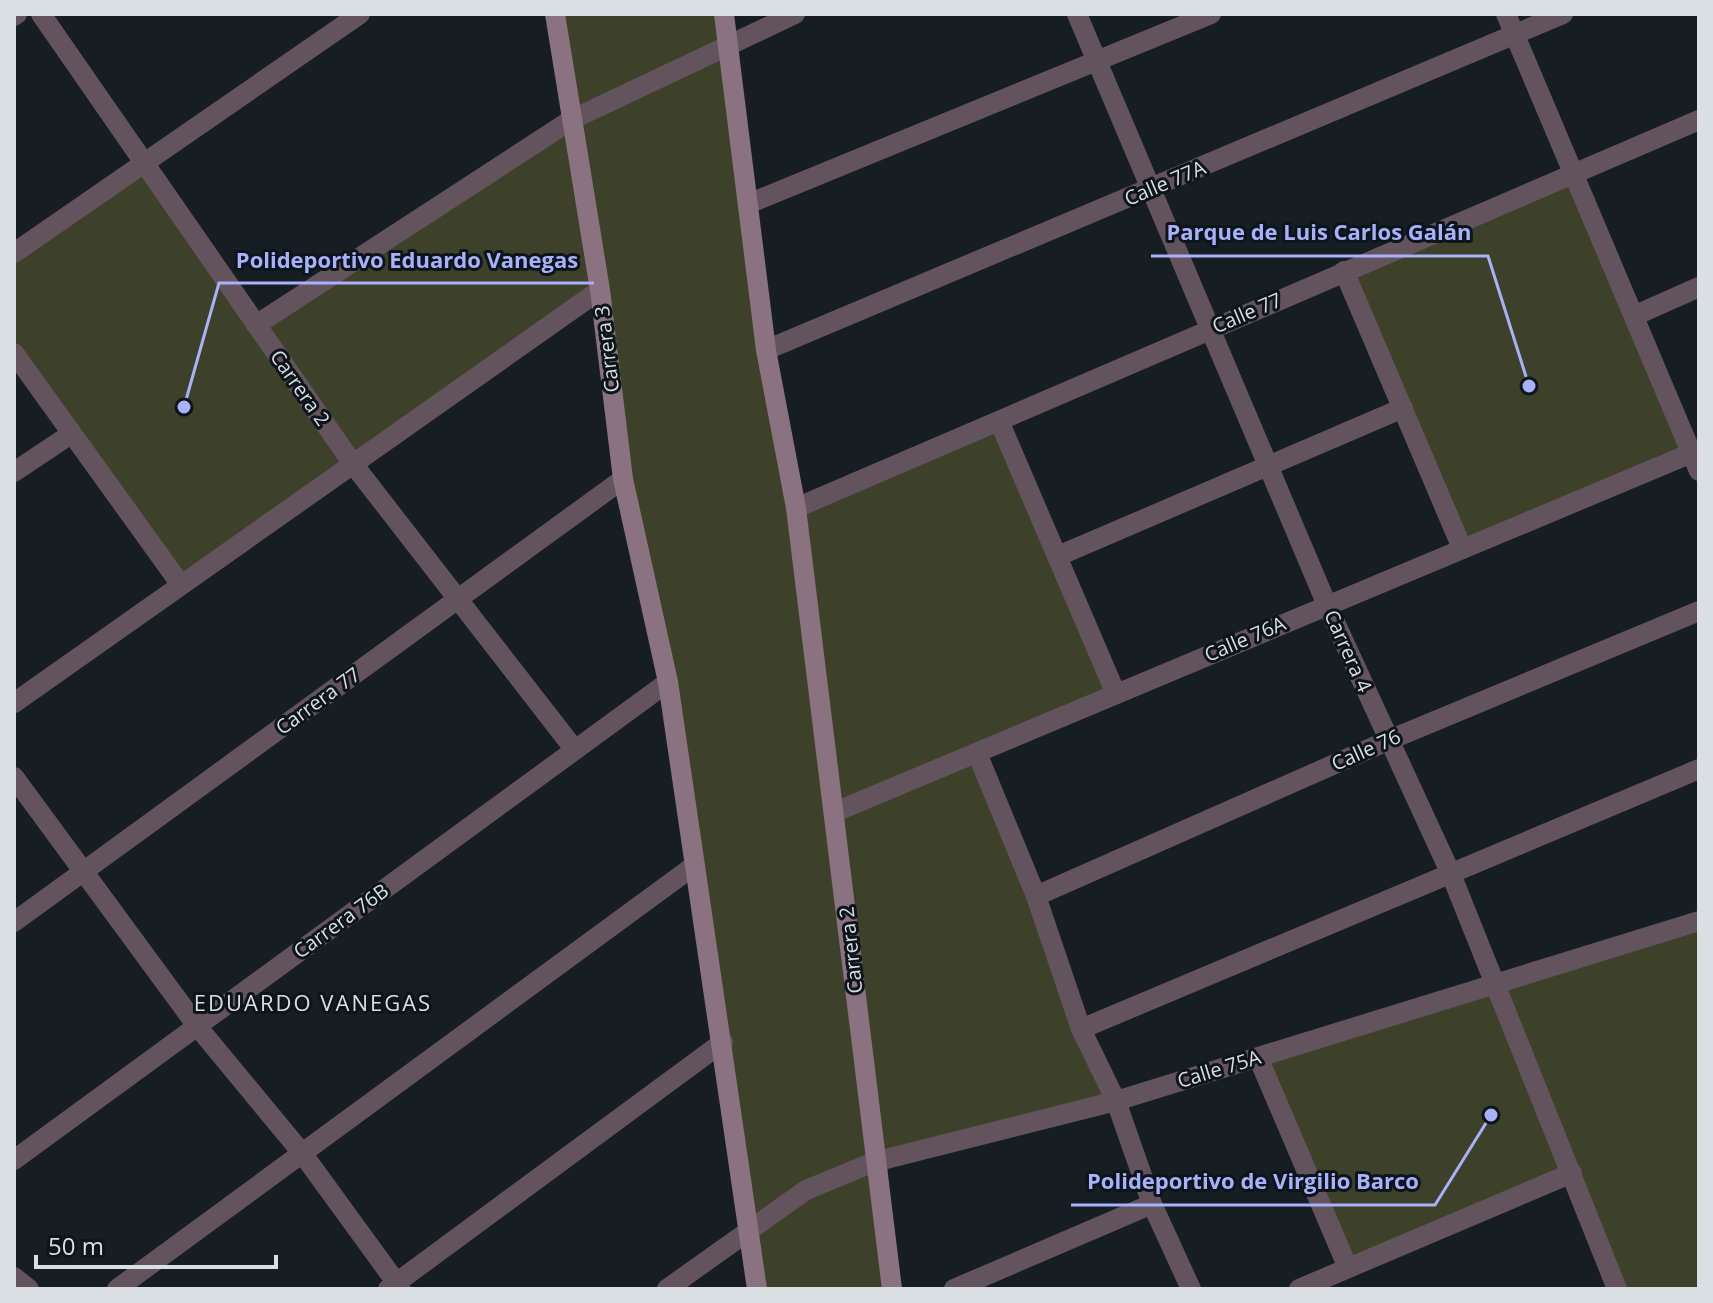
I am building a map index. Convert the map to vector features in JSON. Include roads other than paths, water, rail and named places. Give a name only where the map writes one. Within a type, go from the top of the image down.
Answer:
[{"type":"main road","name":"Carrera 3","points":[[555,14],[600,290],[623,479],[668,682]]},
{"type":"main road","points":[[724,14],[730,42],[766,350],[796,508]]},
{"type":"main road","name":"Carrera 2","points":[[796,508],[892,1289]]},
{"type":"main road","points":[[668,682],[757,1289]]},
{"type":"street","name":"Carrera 2","points":[[41,14],[353,464],[575,750]]},
{"type":"street","points":[[14,253],[360,14]]},
{"type":"street","points":[[256,325],[571,120],[730,42],[795,14]]},
{"type":"street","name":"Carrera 4","points":[[1077,14],[1327,605],[1387,741],[1451,874],[1492,985],[1572,1173],[1617,1289]]},
{"type":"street","points":[[748,204],[1211,14]]},
{"type":"street","points":[[1506,14],[1697,458]]},
{"type":"street","name":"Calle 77A","points":[[766,350],[1563,14]]},
{"type":"street","name":"Calle 77","points":[[796,508],[1000,423],[1210,329],[1699,120]]},
{"type":"street","points":[[1344,271],[1462,548]]},
{"type":"street","points":[[1636,315],[1699,287]]},
{"type":"street","points":[[14,703],[600,290]]},
{"type":"street","points":[[14,353],[181,585]]},
{"type":"street","points":[[1058,556],[1403,408]]},
{"type":"street","points":[[1000,423],[1116,694]]},
{"type":"street","points":[[14,472],[71,434]]},
{"type":"street","name":"Calle 76A","points":[[835,812],[1462,548],[1697,458]]},
{"type":"street","name":"Carrera 77","points":[[14,922],[623,479]]},
{"type":"street","name":"Calle 76","points":[[1036,896],[1387,741],[1699,611]]},
{"type":"street","name":"Carrera 76B","points":[[14,1160],[668,682]]},
{"type":"street","points":[[977,753],[1036,896],[1081,1029],[1116,1101],[1152,1204],[1191,1289]]},
{"type":"street","points":[[1081,1029],[1699,769]]},
{"type":"street","points":[[14,777],[197,1026],[302,1153],[395,1287],[723,1042]]},
{"type":"street","points":[[117,1289],[695,865]]},
{"type":"street","name":"Calle 75A","points":[[667,1289],[806,1190],[874,1162],[1116,1101],[1699,921]]},
{"type":"street","points":[[1258,1057],[1348,1268]]},
{"type":"street","points":[[1299,1289],[1572,1173]]},
{"type":"street","points":[[954,1289],[1152,1204]]},
{"type":"street","points":[[14,1277],[29,1289]]},
{"type":"place","name":"Parque de Luis Carlos Galán","points":[[1529,386]]},
{"type":"place","name":"Polideportivo Eduardo Vanegas","points":[[184,407]]},
{"type":"place","name":"Polideportivo de Virgilio Barco","points":[[1491,1115]]},
{"type":"district","name":"EDUARDO VANEGAS","points":[[313,1003]]}]
